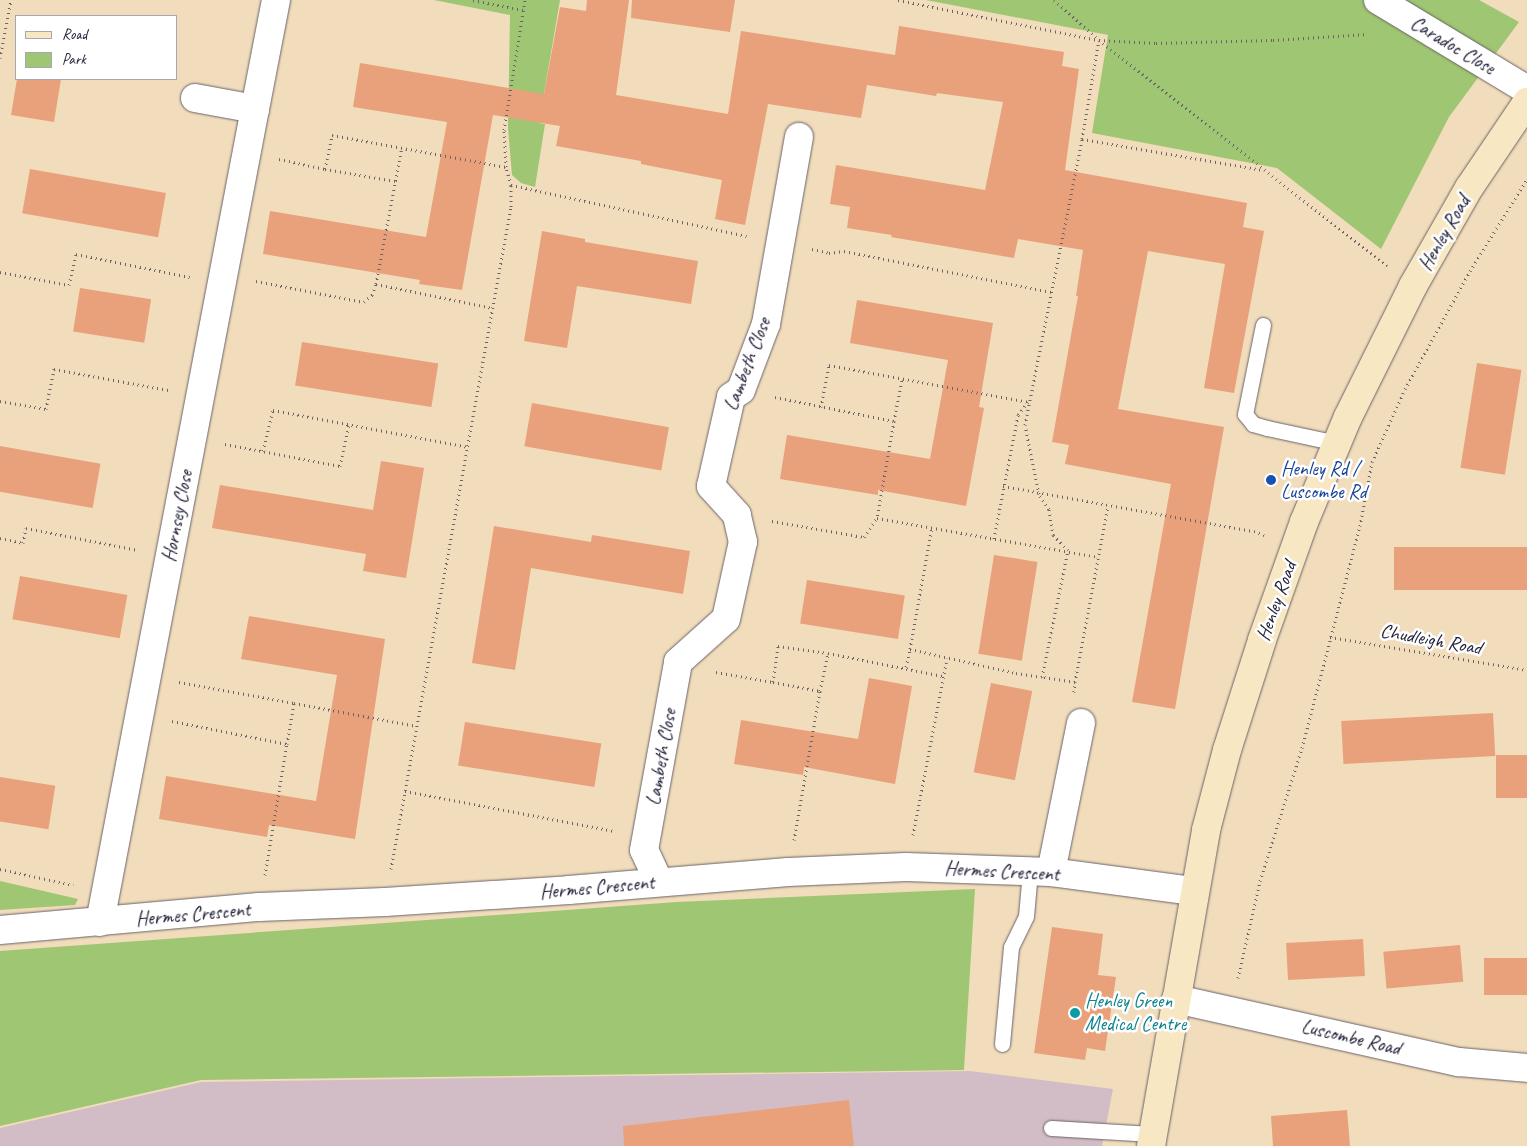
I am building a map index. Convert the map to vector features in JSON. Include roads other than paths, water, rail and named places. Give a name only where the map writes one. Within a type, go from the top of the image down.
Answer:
[{"type":"main road","name":"Henley Road","points":[[1152,1140],[1206,830],[1227,750],[1262,640],[1295,548],[1337,443],[1413,286],[1469,188],[1527,102]]},
{"type":"street","name":"Hornsey Close","points":[[100,922],[276,0]]},
{"type":"street","name":"Caradoc Close","points":[[1378,0],[1527,90]]},
{"type":"street","points":[[195,98],[255,109]]},
{"type":"street","name":"Lambeth Close","points":[[659,882],[644,850],[678,662],[726,619],[743,542],[737,515],[711,486],[730,397],[741,390],[766,324],[799,137]]},
{"type":"street","points":[[1041,871],[1081,723]]},
{"type":"street","name":"Hermes Crescent","points":[[0,930],[259,907],[385,902],[788,872],[906,867],[1041,871],[1194,891]]},
{"type":"street","name":"Luscombe Road","points":[[1176,999],[1459,1062],[1527,1068]]},
{"type":"lane","points":[[1263,325],[1245,414],[1253,424],[1337,443]]},
{"type":"lane","points":[[1002,1044],[1011,947],[1026,916],[1041,871]]},
{"type":"lane","points":[[1051,1128],[1152,1140]]},
{"type":"place","name":"Henley Rd / Luscombe Rd","points":[[1271,480]]},
{"type":"place","name":"Henley Green Medical Centre","points":[[1075,1013]]}]
